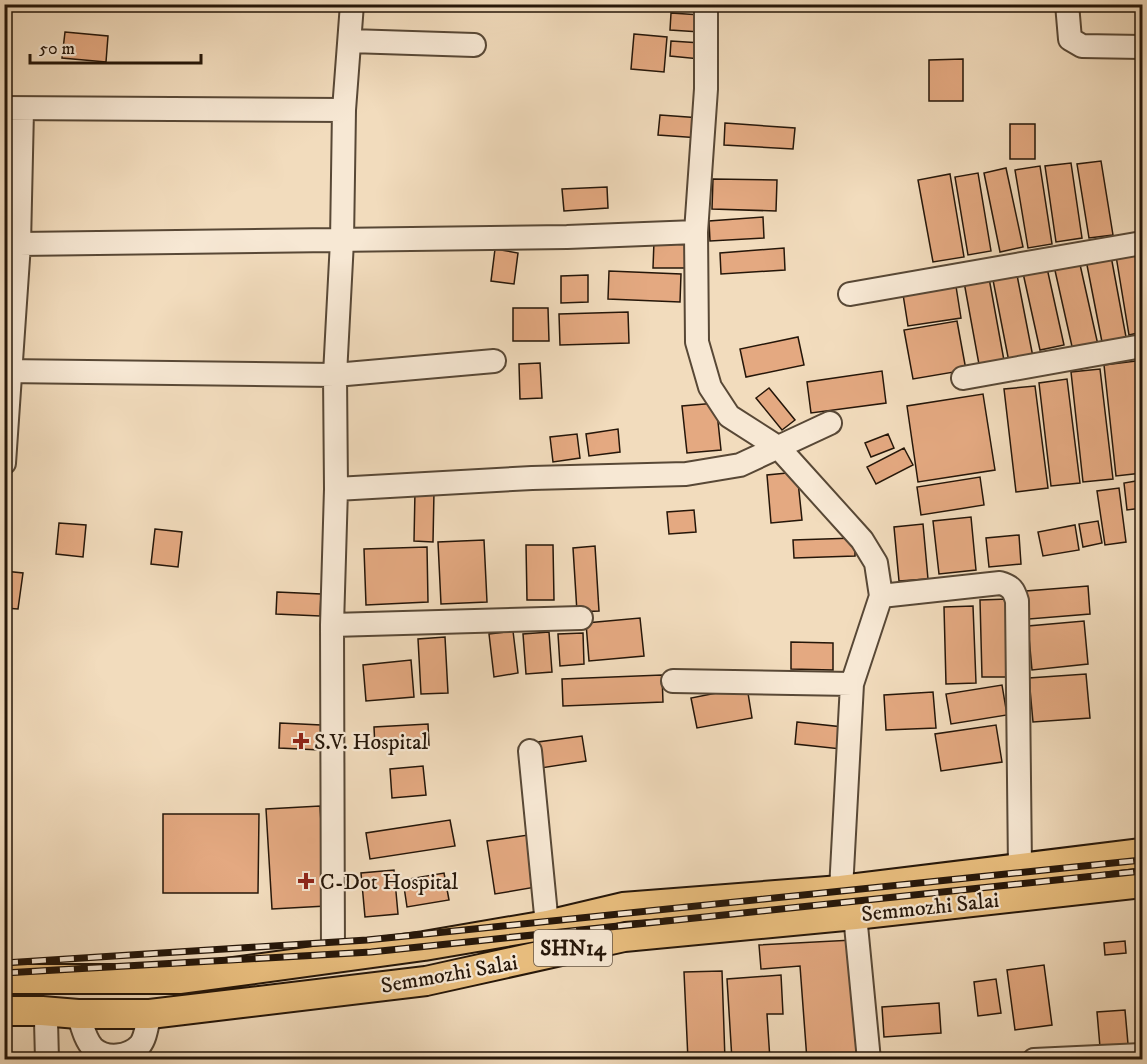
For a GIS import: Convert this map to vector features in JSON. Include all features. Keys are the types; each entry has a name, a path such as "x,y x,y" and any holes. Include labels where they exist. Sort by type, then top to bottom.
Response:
{"main road":[{"name":"Semmozhi Salai","path":"4,979 181,979 424,946 547,925 623,907 841,890 1143,853"},
{"name":"Semmozhi Salai","path":"4,1011 150,1014 426,981 624,937 855,915 1143,883"},
{"path":"623,907 624,937"},
{"path":"424,946 426,981"}],"street":[{"path":"333,957 332,625 336,489 335,375 342,241 344,110 352,4"},
{"path":"706,4 706,89 696,232 698,342 710,387 729,416 779,448 862,540 876,562 881,596 852,684 841,890"},
{"path":"1067,4 1070,39 1075,44 1143,47"},
{"path":"350,41 474,45"},
{"path":"4,463 8,371 20,244 13,109 344,110"},
{"path":"20,244 342,241 696,232"},
{"path":"850,294 1143,243"},
{"path":"963,378 1143,346"},
{"path":"8,371 335,375 494,362"},
{"path":"336,489 532,478 686,474 741,465 830,423"},
{"path":"881,596 1000,584 1009,586 1014,591 1017,601 1020,868"},
{"path":"332,625 580,618"},
{"path":"673,681 852,684"},
{"path":"530,751 547,925"},
{"path":"855,915 869,1059"},
{"path":"42,1011 46,1021 47,1059"},
{"path":"78,1014 87,1039 94,1049 106,1055 117,1056 130,1053 141,1044 150,1014"},
{"path":"1034,1059 1143,1055"}],"building":[{"path":"671,13 701,15 700,32 670,30"},
{"path":"65,32 108,36 106,62 62,58"},
{"path":"634,34 667,37 664,72 631,69"},
{"path":"671,41 701,43 700,59 670,56"},
{"path":"963,59 963,101 929,101 929,60"},
{"path":"660,115 701,118 700,138 658,135"},
{"path":"725,123 795,128 793,149 724,145"},
{"path":"1010,124 1035,124 1035,159 1010,159"},
{"path":"1101,161 1113,235 1089,238 1077,164"},
{"path":"1071,163 1082,238 1056,242 1045,166"},
{"path":"1040,166 1052,244 1028,248 1015,170"},
{"path":"1006,168 1023,247 1000,252 984,173"},
{"path":"978,173 991,251 968,255 955,177"},
{"path":"950,174 964,257 933,262 918,180"},
{"path":"713,179 777,180 776,211 712,209"},
{"path":"607,187 608,208 564,211 562,189"},
{"path":"763,217 764,238 710,241 709,221"},
{"path":"654,241 687,241 686,268 653,268"},
{"path":"784,248 785,270 721,274 720,253"},
{"path":"495,249 518,253 514,284 491,281"},
{"path":"1142,252 1142,332 1129,335 1116,256"},
{"path":"1111,256 1126,337 1102,342 1086,260"},
{"path":"1079,260 1098,345 1073,351 1054,266"},
{"path":"1047,268 1064,345 1040,350 1023,273"},
{"path":"609,271 681,274 680,302 608,299"},
{"path":"588,275 588,302 561,303 561,276"},
{"path":"1017,275 1033,357 1009,362 993,280"},
{"path":"989,278 1005,366 980,370 964,282"},
{"path":"955,280 961,318 908,326 902,288"},
{"path":"513,308 548,308 549,341 513,341"},
{"path":"628,312 629,343 560,345 559,314"},
{"path":"957,321 966,370 913,379 904,330"},
{"path":"798,337 804,365 746,377 740,349"},
{"path":"1136,361 1142,420 1142,473 1116,476 1104,365"},
{"path":"540,363 542,398 520,399 519,364"},
{"path":"1100,369 1113,479 1083,482 1071,372"},
{"path":"882,371 886,403 811,413 807,382"},
{"path":"1067,379 1080,483 1051,486 1039,383"},
{"path":"1035,386 1048,488 1016,492 1004,389"},
{"path":"769,388 795,420 782,430 756,398"},
{"path":"983,394 995,470 918,482 907,406"},
{"path":"716,403 721,450 687,453 682,406"},
{"path":"618,429 620,452 589,456 586,434"},
{"path":"577,434 580,458 553,462 550,437"},
{"path":"888,434 894,448 871,457 865,443"},
{"path":"904,448 913,465 876,484 867,467"},
{"path":"797,472 802,520 771,523 767,475"},
{"path":"980,477 984,505 921,515 917,487"},
{"path":"1142,480 1142,508 1127,510 1124,483"},
{"path":"1119,488 1126,542 1105,545 1097,491"},
{"path":"415,491 434,491 433,542 414,541"},
{"path":"694,510 696,532 669,534 667,512"},
{"path":"971,517 976,570 939,574 933,521"},
{"path":"1098,521 1102,543 1083,547 1079,524"},
{"path":"59,523 86,525 83,557 56,554"},
{"path":"923,524 928,579 899,581 894,527"},
{"path":"1075,525 1079,550 1043,556 1038,532"},
{"path":"155,529 182,532 178,567 151,564"},
{"path":"1019,535 1021,564 989,567 986,538"},
{"path":"855,538 855,556 794,558 793,540"},
{"path":"484,540 487,602 441,604 438,542"},
{"path":"526,545 553,545 554,600 527,600"},
{"path":"595,546 599,611 577,612 573,548"},
{"path":"427,547 428,602 366,605 364,549"},
{"path":"4,571 23,573 18,609 4,608"},
{"path":"1088,586 1090,614 1029,619 1026,591"},
{"path":"277,592 321,594 320,616 276,614"},
{"path":"1008,599 1010,677 982,677 980,600"},
{"path":"973,606 976,683 946,684 944,607"},
{"path":"640,618 644,656 589,661 586,623"},
{"path":"1084,621 1088,664 1032,670 1028,626"},
{"path":"513,631 518,673 494,677 489,634"},
{"path":"549,632 552,672 526,674 523,634"},
{"path":"583,633 584,664 560,666 558,634"},
{"path":"445,637 448,693 421,694 418,639"},
{"path":"791,642 833,643 833,670 791,669"},
{"path":"411,660 414,697 366,701 363,665"},
{"path":"1086,674 1090,718 1033,722 1029,678"},
{"path":"662,675 663,702 563,706 562,679"},
{"path":"1002,685 1007,715 951,724 946,694"},
{"path":"747,687 752,718 697,728 691,698"},
{"path":"933,692 936,728 886,730 884,695"},
{"path":"797,722 843,727 841,749 795,744"},
{"path":"280,723 321,725 320,750 279,748"},
{"path":"428,724 429,746 375,748 374,727"},
{"path":"996,725 1002,762 941,771 935,734"},
{"path":"582,736 586,761 541,768 538,742"},
{"path":"423,766 426,795 392,798 390,769"},
{"path":"320,806 326,906 272,909 266,809"},
{"path":"163,814 259,814 258,893 163,893"},
{"path":"450,820 455,846 370,859 366,833"},
{"path":"528,835 536,887 495,894 487,841"},
{"path":"394,870 398,914 365,917 361,873"},
{"path":"444,873 449,900 407,907 403,880"},
{"path":"853,940 852,989 857,1060 807,1060 800,966 761,969 759,945"},
{"path":"1125,941 1126,953 1105,955 1104,943"},
{"path":"1044,965 1052,1025 1015,1030 1007,970"},
{"path":"722,971 725,1060 688,1060 684,972"},
{"path":"781,975 783,1014 767,1014 770,1060 732,1060 727,979"},
{"path":"996,979 1001,1013 978,1016 974,982"},
{"path":"939,1003 941,1033 884,1037 882,1007"},
{"path":"1125,1010 1128,1044 1100,1047 1097,1012"}],"railway":[{"path":"4,963 367,940 1142,860"},
{"path":"4,973 371,952 1142,871"}],"place":[{"name":"S.V. Hospital","path":"301,741"},
{"name":"C-Dot Hospital","path":"306,881"}]}
